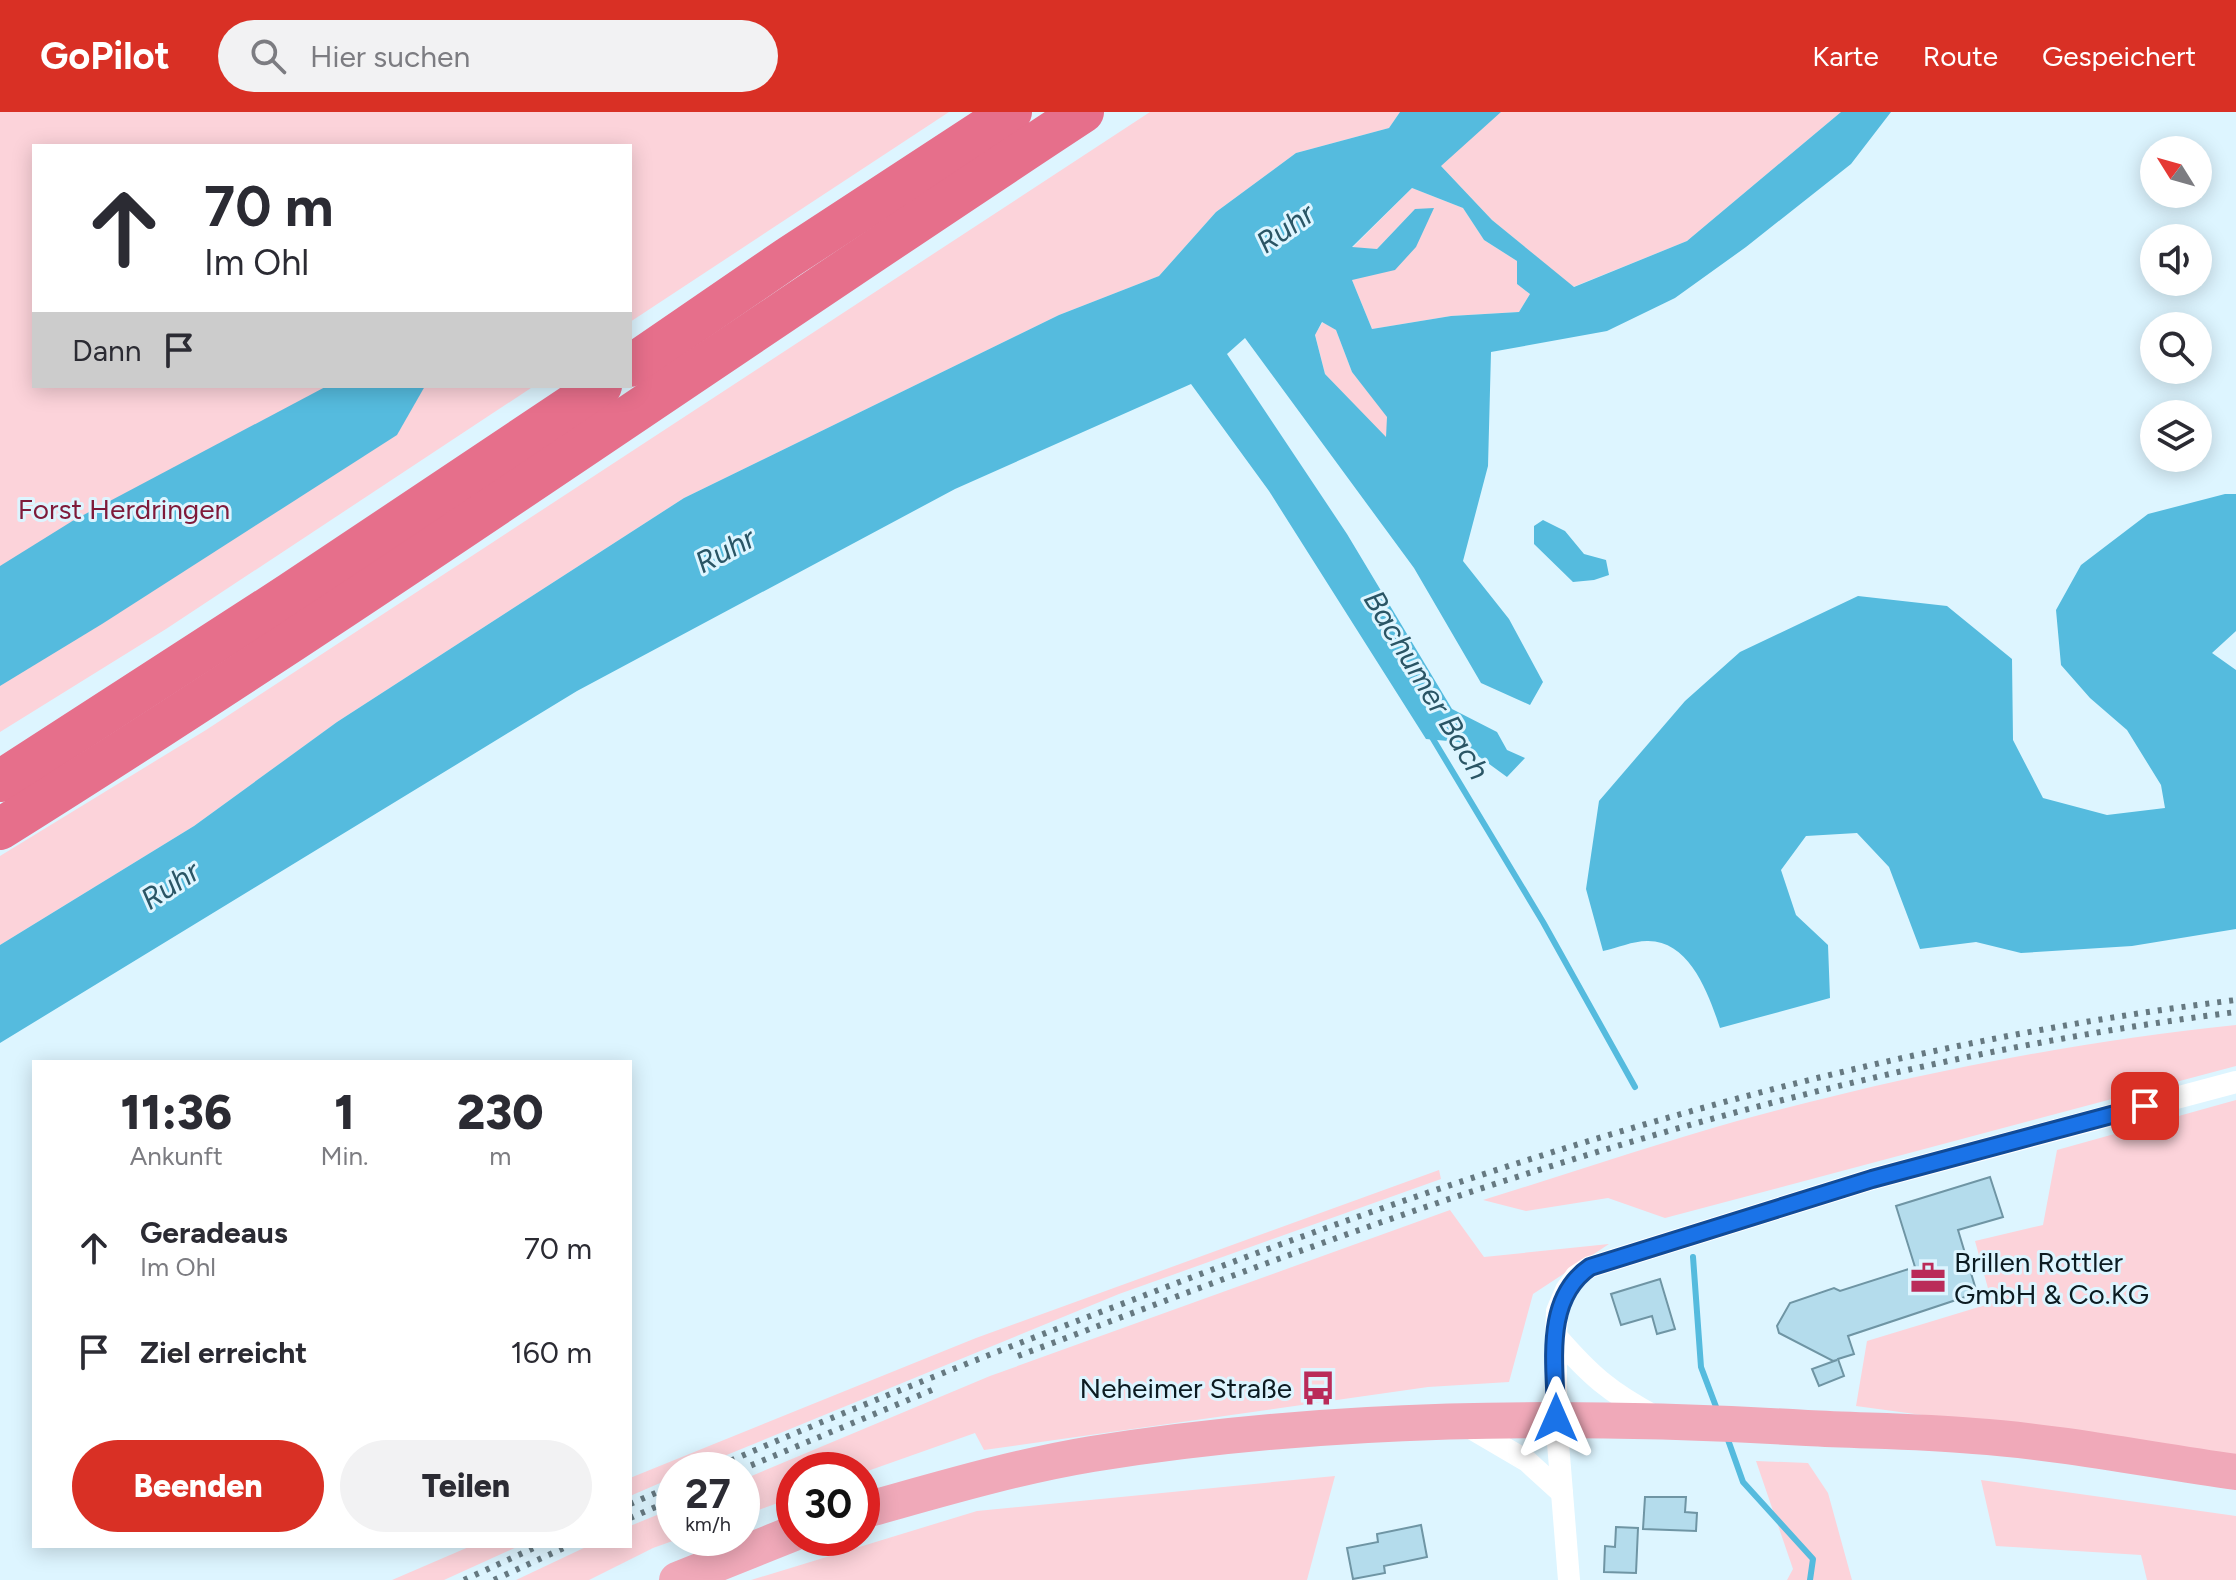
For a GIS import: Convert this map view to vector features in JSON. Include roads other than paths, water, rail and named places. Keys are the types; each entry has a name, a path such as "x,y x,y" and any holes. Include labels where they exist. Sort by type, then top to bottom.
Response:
{"highway":[{"path":"632,365 1011,112"},
{"path":"0,829 299,636 798,299 1083,112"},
{"path":"0,781 291,593 598,388"}],"main road":[{"path":"880,1506 983,1477 1090,1455 1318,1426 1556,1418 1976,1436 2236,1472"},
{"path":"677,1580 776,1540"}],"street":[{"path":"1569,1580 1556,1418 1556,1336 1557,1311 1576,1276 1590,1267 1650,1247 1872,1179 2236,1082"},
{"path":"1556,1336 1589,1374 1615,1395 1664,1421"},
{"path":"1458,1421 1527,1461 1562,1493"}],"water":[{"name":"Ruhr","path":"1400,112 1501,112 1441,166 1492,220 1574,287 1687,241 1841,112 1891,112 1851,164 1746,247 1675,298 1607,331 1491,352 1488,466 1463,561 1509,619 1543,682 1530,705 1481,683 1414,568 1245,338 1227,354 1347,534 1452,709 1497,732 1507,750 1525,758 1507,777 1459,742 1426,739 1269,491 1191,384 955,489 577,691 0,1043 0,945 194,826 337,722 684,498 1059,315 1159,276 1216,212 1296,153 1389,128","holes":["1412,188 1463,208 1484,240 1517,261 1517,284 1530,294 1519,312 1451,316 1372,329 1352,280 1395,270 1416,247 1434,208 1415,209 1377,249 1352,247","1322,322 1336,330 1352,372 1387,417 1386,437 1325,374 1315,335"]},
{"path":"323,388 424,388 397,435 0,686 0,566 74,520"},
{"path":"2225,494 2236,494 2236,631 2212,653 2236,670 2236,929 2132,946 2021,953 1976,942 1920,949 1889,867 1857,833 1806,836 1781,870 1796,915 1828,945 1830,998 1720,1028 1696,972 1675,950 1662,943 1647,941 1603,951 1586,889 1599,801 1685,701 1740,652 1858,596 1947,606 2012,659 2013,740 2043,798 2107,815 2165,808 2161,785 2127,730 2090,698 2061,665 2056,610 2081,565 2148,514"},
{"path":"1543,520 1565,531 1584,554 1606,560 1609,575 1573,582 1534,544 1534,526"}],"waterway":[{"name":"Bachumer Bach","path":"1430,734 1543,922 1635,1087"},
{"name":"Bachumer Bach","path":"1693,1257 1701,1367 1718,1412"},
{"name":"Bachumer Bach","path":"1727,1437 1743,1482 1813,1559 1810,1580"}],"railway":[{"path":"751,1452 921,1382 1269,1248 1540,1156 1676,1115 1953,1047 2093,1021 2236,1000"},
{"path":"1018,1356 1354,1232 1490,1186 1725,1115 1979,1055 2064,1038 2236,1012"},
{"path":"760,1462 932,1390"},
{"path":"632,1503 656,1493"},
{"path":"632,1517 656,1507"},
{"path":"464,1580 534,1548"},
{"path":"494,1580 564,1548"}],"place":[{"name":"Brillen Rottler GmbH & Co.KG","path":"1928,1278"},
{"name":"Neheimer Straße","path":"1318,1388"}],"park label":[{"name":"Forst Herdringen","path":"124,509"}]}
